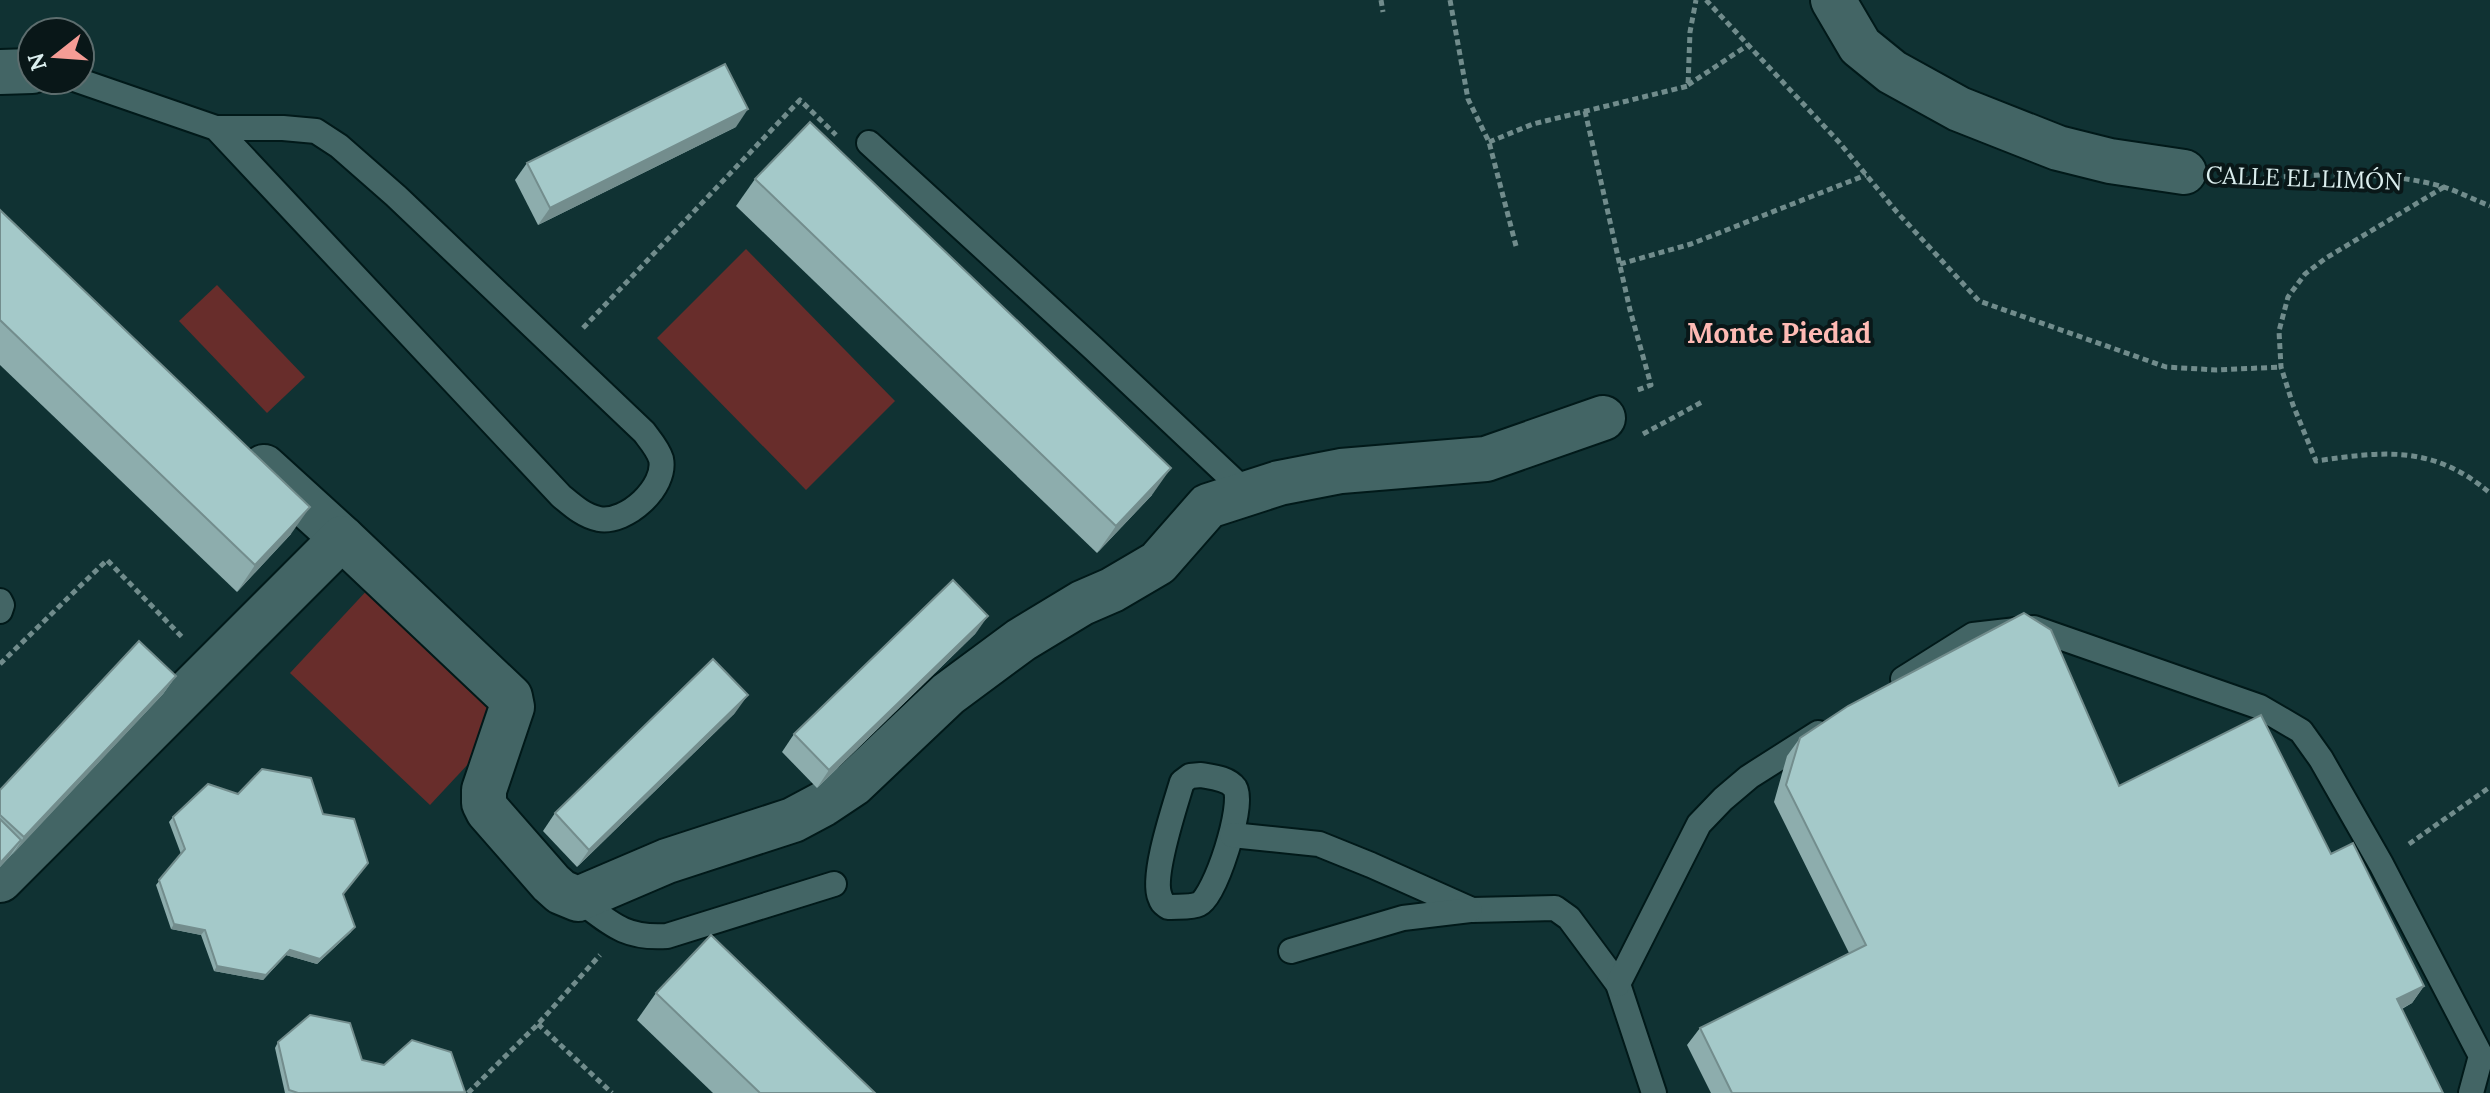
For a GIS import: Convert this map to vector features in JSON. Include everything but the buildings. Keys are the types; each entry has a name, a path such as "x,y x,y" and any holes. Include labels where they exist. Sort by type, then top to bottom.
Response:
{"street":[{"name":"CALLE EL LIMÓN","path":"1833,0 1860,46 1892,72 1959,109 2058,148 2110,161 2184,172"},
{"path":"236,441 510,697 512,707 484,790 484,803 551,883 561,892 578,899 667,861 793,820 823,804 853,784 948,694 1021,640 1158,563 1208,506 1279,483 1341,471 1486,459 1603,418"},
{"path":"0,880 342,538"}],"lane":[{"path":"96,87 216,128 283,128 316,131 328,138 396,196 644,432 662,461 659,479 645,500 629,512 612,519 600,519 583,514 561,496 216,128"},
{"path":"857,144 1093,348 1247,493"},
{"path":"0,601 0,611"},
{"path":"1881,694 1973,635 2034,628 2260,707 2301,731 2321,759 2381,864 2486,1056 2471,1093"},
{"path":"1618,984 1699,824 1749,777 1841,718"},
{"path":"1201,775 1224,780 1235,787 1237,796 1232,835 1212,887 1201,903 1168,907 1161,901 1158,893 1162,851 1182,782 1190,776 1201,775"},
{"path":"1232,835 1319,844 1472,910"},
{"path":"578,899 622,931 645,938 667,936 834,884"},
{"path":"1291,951 1403,918 1472,910 1555,908 1569,918 1618,984 1654,1093"}],"path":[{"path":"1381,0 1383,12"},
{"path":"1450,0 1468,99 1489,142 1516,246"},
{"path":"1688,86 1690,32 1696,0"},
{"path":"1706,0 1838,141 1896,211 1979,301 2166,367 2217,370 2281,367"},
{"path":"1489,142 1533,124 1688,86 1748,45"},
{"path":"560,352 800,100 857,144"},
{"path":"1585,111 1651,385 1607,401 1603,418 1629,442 1702,402"},
{"name":"CALLE EL LIMÓN","path":"2184,172 2239,179 2331,174 2385,176 2444,187 2490,206"},
{"path":"1620,264 1691,244 1866,175"},
{"path":"2444,187 2326,258 2305,274 2288,297 2279,331 2281,367 2316,461 2377,452 2409,454 2467,474 2490,493"},
{"path":"0,664 107,560 212,668"},
{"path":"2381,864 2490,787"},
{"path":"468,1093 538,1024 622,931"},
{"path":"538,1024 608,1092"}],"shaded area":[{"path":"746,249 895,401 806,490 657,338"},
{"path":"217,285 305,377 267,413 179,321"},
{"path":"371,586 511,718 430,805 290,673"}],"district":[{"name":"Monte Piedad","path":"1779,333"}]}
